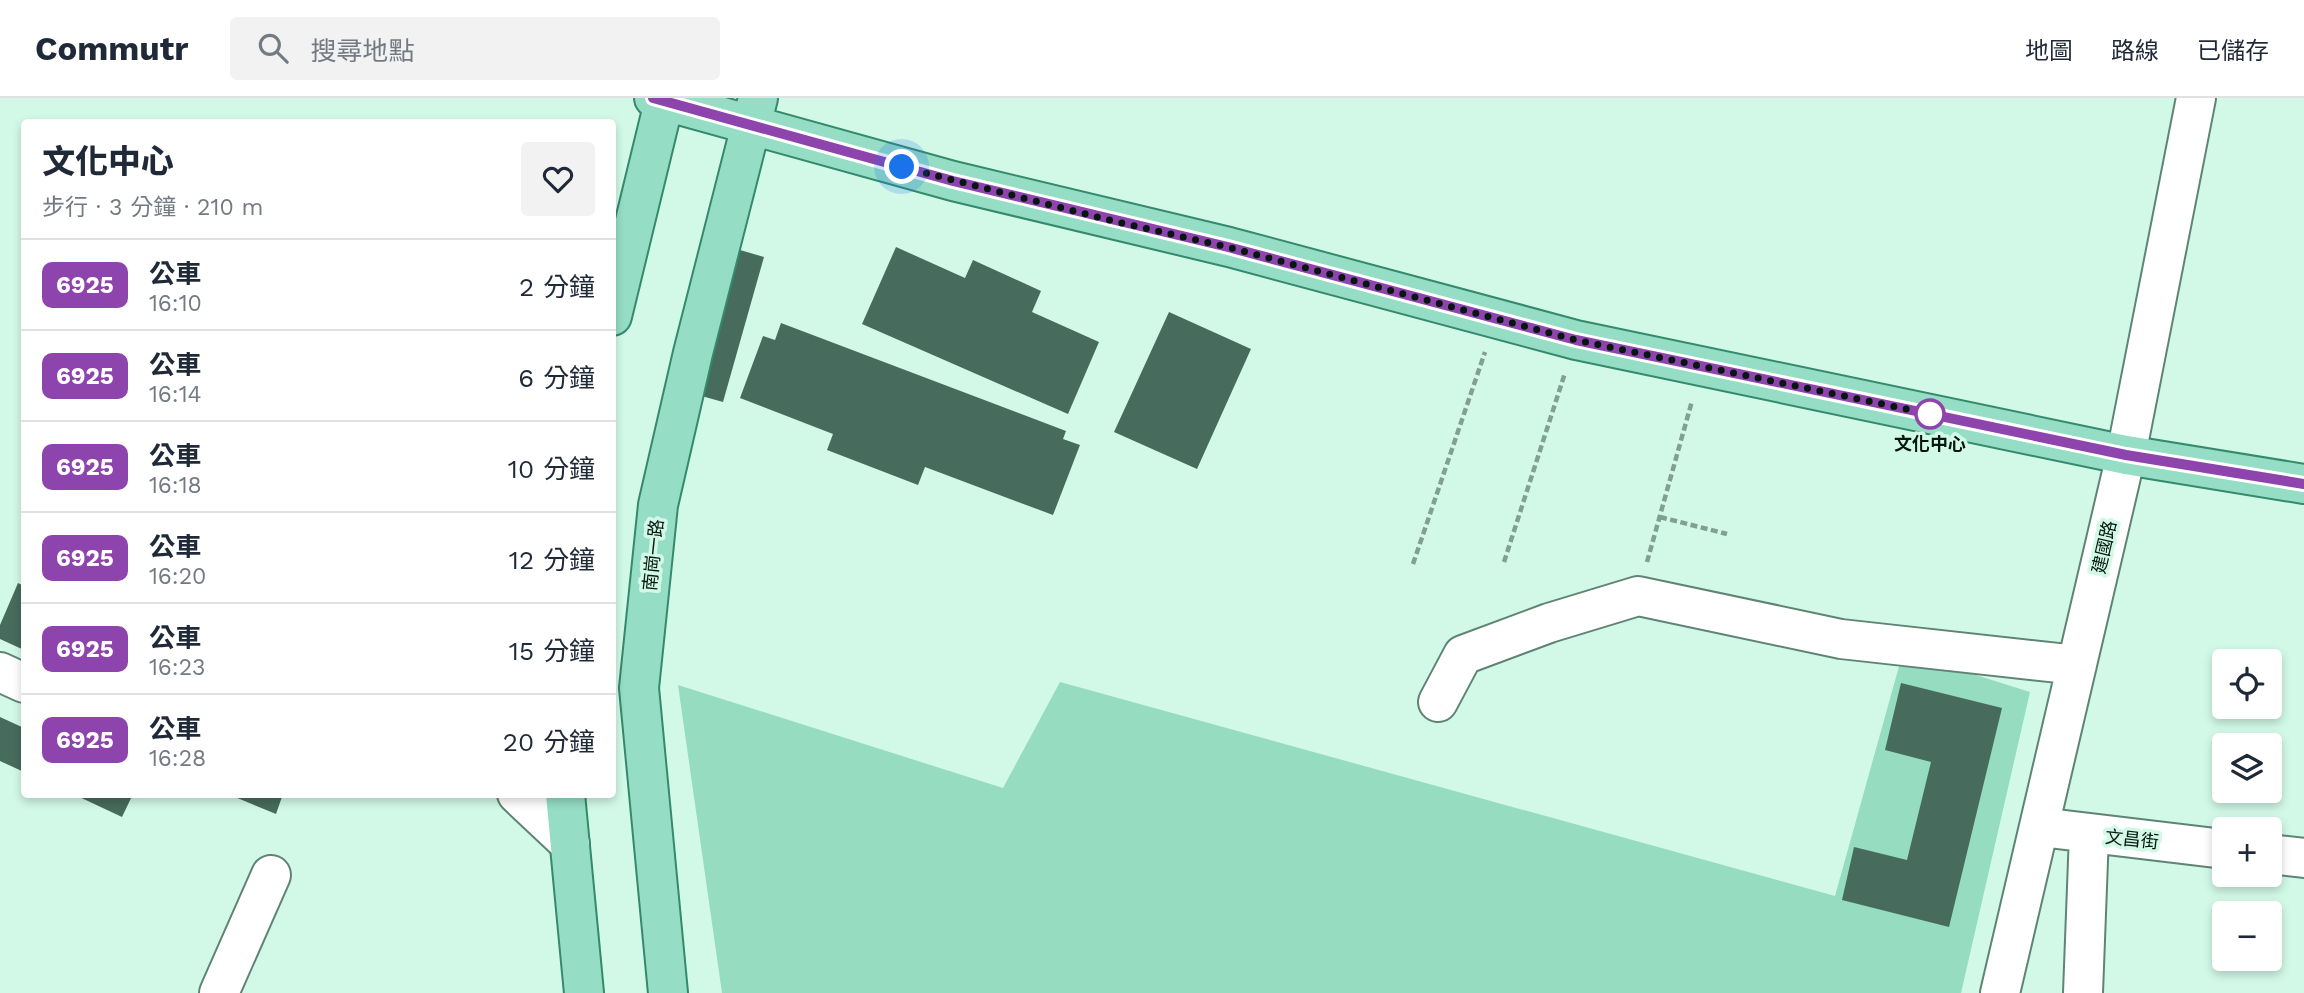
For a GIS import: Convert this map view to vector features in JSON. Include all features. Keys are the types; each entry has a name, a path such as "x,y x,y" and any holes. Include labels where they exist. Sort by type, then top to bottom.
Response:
{"main road":[{"path":"616,298 661,99 754,112 993,191 1241,250 1576,340 2126,455 2304,484"},
{"name":"南崗一路","path":"668,993 639,688 659,505 693,353 754,112"},
{"path":"565,798 584,993"}],"street":[{"name":"建國路","path":"2000,993 2126,455 2196,98"},
{"path":"1438,702 1463,655 1549,622 1637,596 1841,639 2077,665"},
{"path":"0,672 21,682"},
{"path":"521,798 570,844"},
{"name":"文昌街","path":"2040,827 2212,848"},
{"path":"2083,993 2089,834"},
{"path":"2282,855 2304,858"},
{"path":"219,993 271,875"}],"path":[{"path":"1413,564 1496,320"},
{"path":"1504,562 1576,340"},
{"path":"1637,596 1702,366"},
{"path":"1660,517 1727,534"}],"green space":[{"path":"1903,652 2030,692 1961,993 722,993 678,685 1003,788 1060,682 1835,896"}],"building":[{"path":"896,247 965,278 973,260 1041,291 1032,312 1099,342 1068,414 862,324"},
{"path":"740,250 764,257 723,402 698,395"},
{"path":"1169,312 1251,349 1197,469 1114,432"},
{"path":"781,323 1066,431 1063,439 1080,445 1053,515 925,467 918,485 827,450 833,434 740,398 763,336 775,340"},
{"path":"18,583 21,584 21,649 0,639 0,625"},
{"path":"1901,683 2002,708 1949,927 1842,900 1854,847 1907,860 1931,762 1885,750"},
{"path":"0,717 21,727 21,771 0,761"},
{"path":"82,798 131,798 122,817"},
{"path":"237,798 282,798 276,814"}],"bus line":[{"name":"6925","path":"653,98 953,181 1228,247 1576,340 2126,455 2304,484"}],"place":[{"name":"文化中心","path":"1930,414"}],"route":[{"path":"902,167 1113,221 1228,247 1576,340 1935,415 1930,414"}]}
